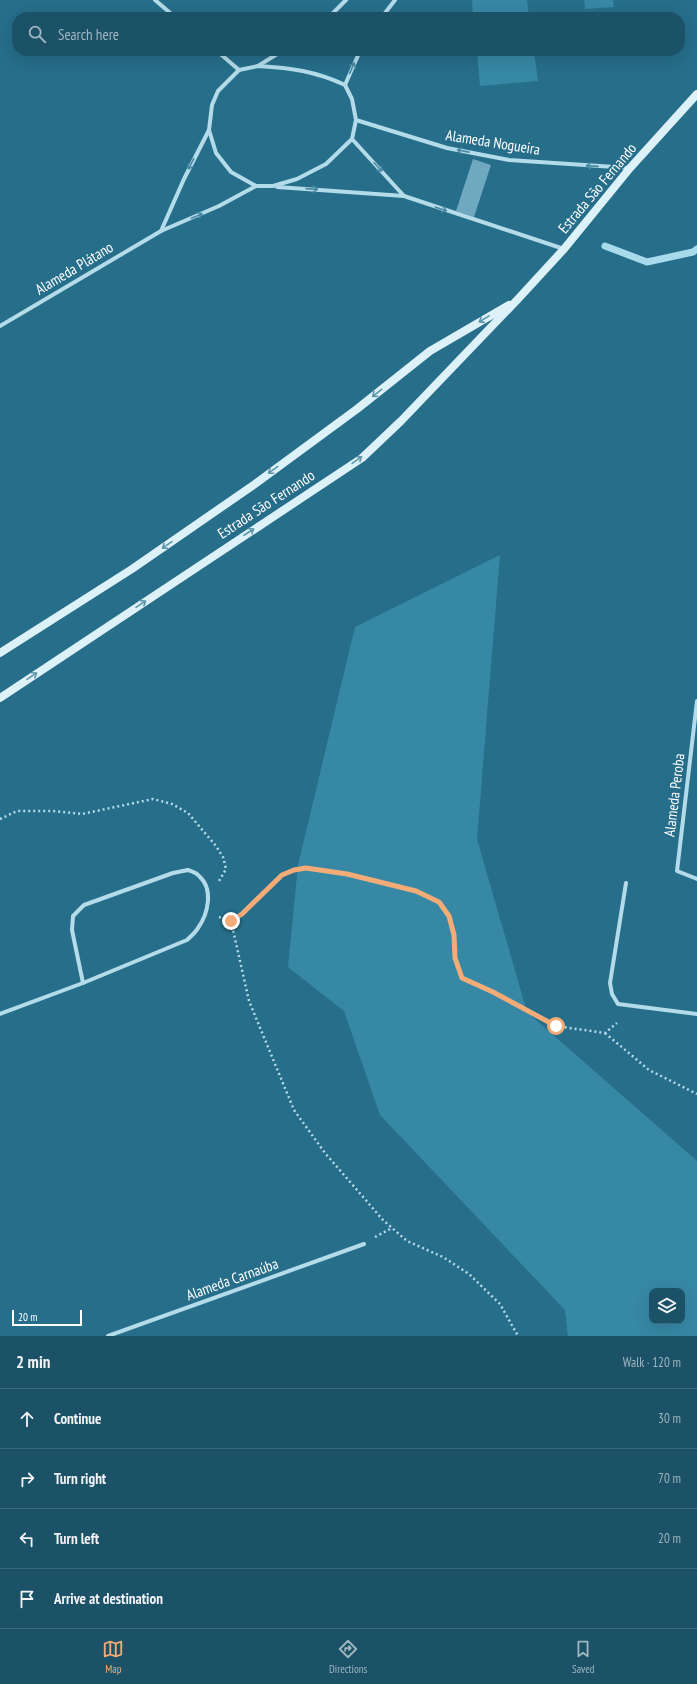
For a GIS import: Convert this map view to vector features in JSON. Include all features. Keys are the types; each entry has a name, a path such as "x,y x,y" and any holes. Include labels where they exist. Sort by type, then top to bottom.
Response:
{"main road":[{"name":"Estrada São Fernando","path":"0,698 362,458 401,421 518,299 564,249 630,168 697,94"},
{"name":"Estrada São Fernando","path":"0,653 132,569 255,484 357,409 430,352 518,299"}],"street":[{"path":"155,0 169,12"},
{"path":"334,12 346,0"},
{"path":"386,12 395,0"},
{"path":"222,56 240,70"},
{"path":"258,66 274,56"},
{"path":"345,85 358,56"},
{"path":"161,231 184,178 209,130 212,105 218,91 240,70 258,66 303,70 323,75 345,85 352,99 356,120 352,139 326,164 297,179 273,186"},
{"name":"Alameda Nogueira","path":"356,120 447,148 509,160 630,168"},
{"path":"209,130 216,153 231,172 256,186 404,196 564,249"},
{"path":"352,139 404,196"},
{"name":"Alameda Plátano","path":"0,326 161,231 219,206 256,186"},
{"name":"Alameda Peroba","path":"697,701 677,871 697,879"},
{"path":"0,1014 82,983 187,940 198,929 205,914 209,898 206,886 199,875 188,870 173,873 84,905 73,916 72,930 82,983"},
{"path":"626,883 610,983 612,994 618,1004 697,1014"},
{"name":"Alameda Carnaúba","path":"108,1336 364,1244"}],"path":[{"path":"0,819 18,811 52,811 82,814 153,799 172,804 188,813 216,846 223,857 226,870 209,898"},
{"path":"231,921 242,914 282,875 294,870 306,868 347,874 416,891 439,902 449,916 454,935 455,958 462,978 493,992 556,1026 605,1033 649,1070 697,1094"},
{"path":"205,914 231,921"},
{"path":"231,921 250,1001 294,1110 324,1152 383,1220 407,1241 443,1257 469,1274 500,1304 518,1336"},
{"path":"605,1033 616,1023"},
{"path":"364,1244 392,1228"}],"shaded area":[{"path":"472,0 527,0 528,12 473,12"},
{"path":"584,0 613,0 614,7 585,9"},
{"path":"477,56 535,56 538,81 480,86"},
{"path":"500,555 477,839 527,1012 697,1161 697,1336 568,1336 565,1310 380,1115 344,1011 288,967 298,865 355,627"}],"building":[{"path":"473,159 491,165 474,217 456,211"}],"waterway":[{"path":"605,246 647,262 693,252 697,249"}],"route":[{"path":"231,921 242,914 282,875 294,870 306,868 347,874 416,891 439,902 449,916 454,935 455,958 462,978 493,992 556,1026"}]}
